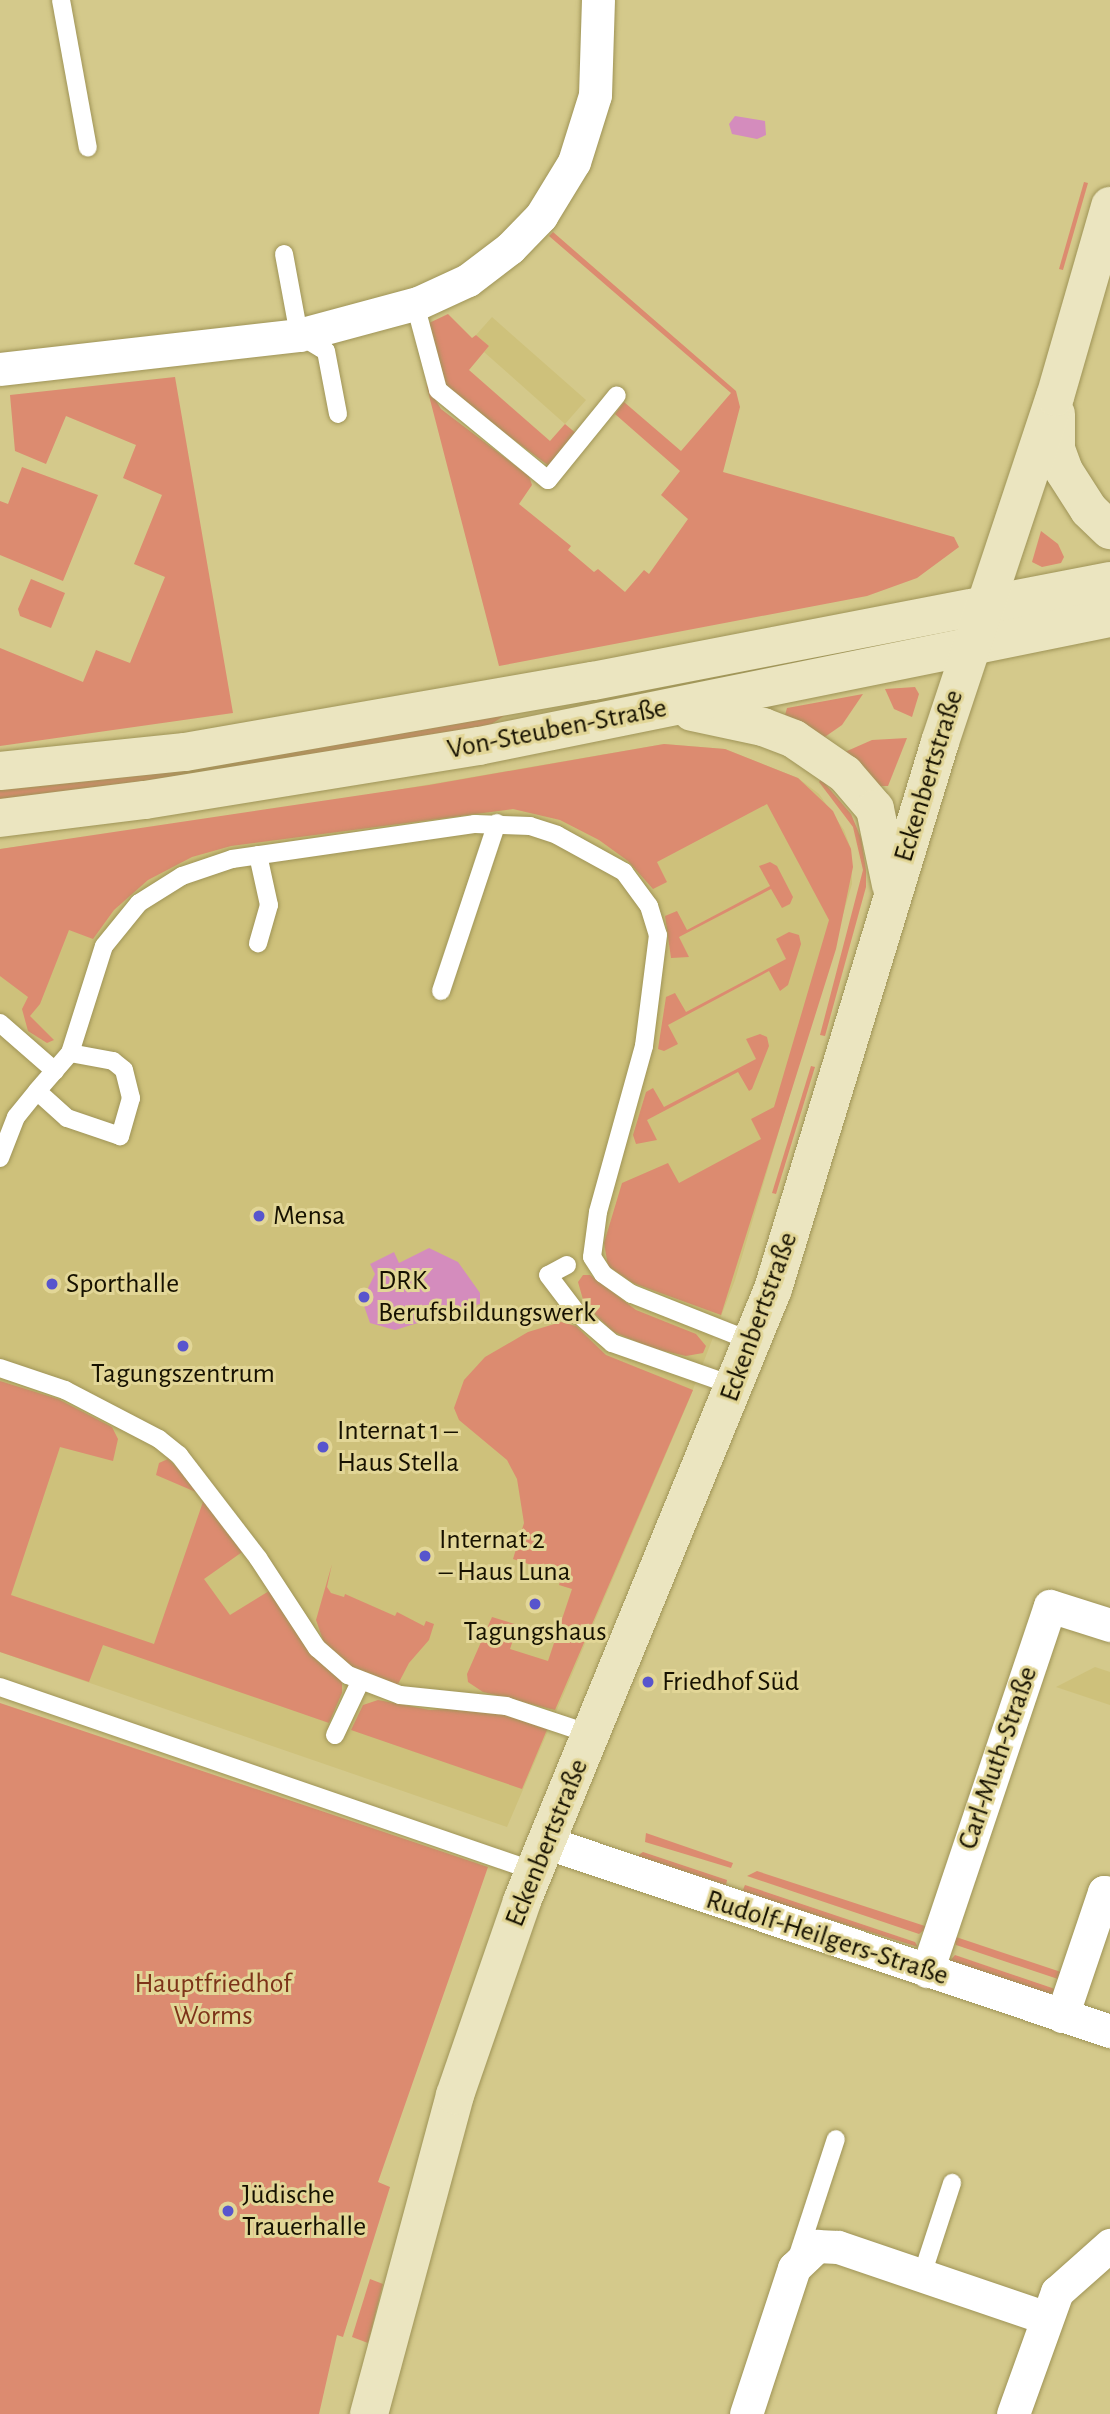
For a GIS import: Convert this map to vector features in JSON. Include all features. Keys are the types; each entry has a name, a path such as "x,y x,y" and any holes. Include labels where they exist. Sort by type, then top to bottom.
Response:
{"street":[{"path":"0,369 299,335 415,304 468,280 491,264 541,216 574,162 595,95 598,0"},
{"name":"Eckenbertstraße","path":"369,2414 455,2095 539,1857 753,1342 970,648 1055,397 1110,206"},
{"path":"1055,397 1056,449 1064,471 1088,510 1110,530"},
{"name":"Von-Steuben-Straße","path":"0,771 199,750 593,681 1110,581"},
{"name":"Von-Steuben-Straße","path":"0,818 145,800 466,748 1110,618"},
{"path":"661,709 720,714 763,727 793,739 845,774 868,797 882,825 891,897"},
{"name":"Carl-Muth-Straße","path":"927,1971 1050,1605 1110,1625"},
{"name":"Rudolf-Heilgers-Straße","path":"539,1857 927,1971 1110,2031"},
{"path":"1062,2016 1104,1892 1110,1894"},
{"path":"746,2414 794,2268 808,2250 828,2245 1046,2318"},
{"path":"1013,2414 1057,2292 1110,2245"}],"lane":[{"path":"61,0 88,148"},
{"path":"284,254 299,335 326,351 338,414"},
{"path":"415,304 438,390 548,480 617,395"},
{"path":"441,991 497,823"},
{"path":"2,1147 16,1117 70,1054 91,975 121,920 157,888 208,864 258,855 497,823 530,826 582,846 624,872 654,904 660,984 643,1076 618,1167 591,1244 592,1257 603,1274 632,1294 753,1342"},
{"path":"258,855 269,905 258,943"},
{"path":"0,1023 55,1071"},
{"path":"37,1091 67,1118 120,1136 131,1098 131,1083 124,1070 113,1061 70,1054"},
{"path":"566,1265 548,1275 577,1313 612,1343 635,1355 735,1386"},
{"path":"0,1368 65,1390 159,1439 180,1455 258,1558 317,1648 360,1682 400,1695 506,1706 590,1734"},
{"path":"335,1735 360,1682"},
{"path":"0,1687 539,1857"},
{"path":"794,2268 836,2139"},
{"path":"922,2275 952,2183"}],"shaded area":[{"path":"735,116 765,121 766,135 757,139 732,134 729,124"},
{"path":"492,317 586,400 565,424 484,352 489,346 476,335"},
{"name":"DRK Berufsbildungswerk","path":"664,744 725,749 798,778 819,794 844,830 851,849 852,884 735,1280 689,1400 507,1827 0,1652 0,849 251,815"},
{"path":"429,1248 458,1262 480,1293 480,1304 395,1330 370,1323 362,1300 375,1274 370,1264 394,1252 399,1263"},
{"path":"1095,1667 1110,1672 1110,1705 1056,1687"}],"green space":[{"path":"1084,182 1088,183 1063,270 1059,269"},
{"path":"553,232 736,391 740,407 723,472 954,537 959,547 917,578 867,596 499,666 426,384 441,409 529,476 532,485 519,504 571,546 568,550 594,572 598,569 625,592 644,570 649,574 688,519 661,495 680,471 615,414 624,402 681,451 731,393 549,236"},
{"path":"448,314 472,338 476,335 489,346 469,370 550,441 565,424 578,435 549,466 451,393 443,380 429,323"},
{"path":"175,377 233,713 0,746 0,648 83,682 96,650 130,663 165,577 134,564 162,495 123,478 136,445 66,416 46,464 15,451 10,395"},
{"path":"22,467 98,495 63,581 0,555 0,501 8,504"},
{"path":"1041,531 1058,544 1064,557 1061,563 1042,567 1032,562"},
{"path":"31,579 65,593 51,628 20,616 18,609"},
{"path":"915,687 919,694 912,717 894,709 885,689"},
{"path":"863,694 842,725 819,741 785,715 787,708"},
{"path":"511,711 484,729 0,803 0,788"},
{"path":"907,738 888,786 877,786 838,755 872,740"},
{"path":"664,744 725,749 798,778 833,811 851,849 853,867 836,949 721,1315 633,1283 608,1266 604,1243 622,1183 668,1163 679,1183 761,1139 751,1119 774,1107 829,920 767,804 657,862 667,882 653,889 628,861 599,840 560,820 513,809 231,846 192,857 148,880 114,910 93,939 69,930 40,1004 30,1016 54,1040 47,1043 28,1031 22,1009 28,997 0,976 0,849 429,785"},
{"path":"821,779 851,814 861,838 866,870 866,887 825,1036 820,1035 863,870 853,827 819,782"},
{"path":"770,862 777,866 793,897 790,904 782,908 771,889 679,937 689,957 671,958 665,916 677,911 687,930 770,886 759,866"},
{"path":"789,932 799,935 801,944 788,985 780,991 769,971 668,1025 678,1044 664,1051 658,1049 666,997 675,993 686,1012 786,959 776,939"},
{"path":"760,1034 767,1037 769,1046 752,1089 749,1091 738,1072 647,1120 657,1140 636,1144 633,1135 646,1092 653,1088 664,1107 756,1059 746,1039"},
{"path":"811,1066 815,1067 776,1194 772,1193"},
{"path":"583,1275 590,1275 636,1310 696,1334 706,1346 703,1353 686,1356 651,1348 612,1331 584,1303 578,1282"},
{"path":"561,1322 576,1326 606,1355 693,1390 555,1710 483,1692 468,1682 467,1674 492,1617 518,1625 510,1649 548,1661 572,1589 559,1585 562,1575 513,1559 524,1523 517,1479 507,1460 459,1420 454,1408 464,1380 485,1357 528,1332"},
{"path":"0,1381 58,1399 112,1427 118,1439 113,1461 60,1447 11,1595 154,1644 205,1496 156,1475 159,1463 168,1459 210,1499 245,1550 204,1579 230,1615 269,1591 306,1646 342,1679 342,1693 329,1723 103,1645 89,1682 0,1652"},
{"path":"332,1564 327,1587 331,1593 344,1597 345,1594 395,1616 397,1612 424,1626 426,1621 434,1624 429,1640 409,1663 397,1686 360,1674 324,1643 316,1620"},
{"path":"378,1700 430,1710 477,1707 549,1725 522,1789 351,1730 363,1705"},
{"name":"Hauptfriedhof Worms","path":"0,1703 488,1867 378,2182 390,2187 343,2337 337,2335 319,2414 0,2414"},
{"path":"646,1833 733,1863 731,1868 645,1842"},
{"path":"643,1852 727,1880 726,1885 637,1856"},
{"path":"757,1871 928,1927 919,1934 747,1876"},
{"path":"745,1885 915,1942 918,1947 742,1892"},
{"path":"953,1936 1067,1974 1061,1980 956,1945"},
{"path":"955,1955 1055,1989 1056,1998 949,1962"},
{"path":"370,2279 383,2284 368,2343 352,2337"}],"place":[{"name":"Mensa","path":"259,1216"},
{"name":"Sporthalle","path":"52,1284"},
{"name":"DRK Berufsbildungswerk","path":"364,1297"},
{"name":"Tagungszentrum","path":"183,1346"},
{"name":"Internat 1 – Haus Stella","path":"323,1447"},
{"name":"Internat 2 – Haus Luna","path":"425,1556"},
{"name":"Tagungshaus","path":"535,1604"},
{"name":"Friedhof Süd","path":"648,1682"},
{"name":"Jüdische Trauerhalle","path":"228,2211"}]}
